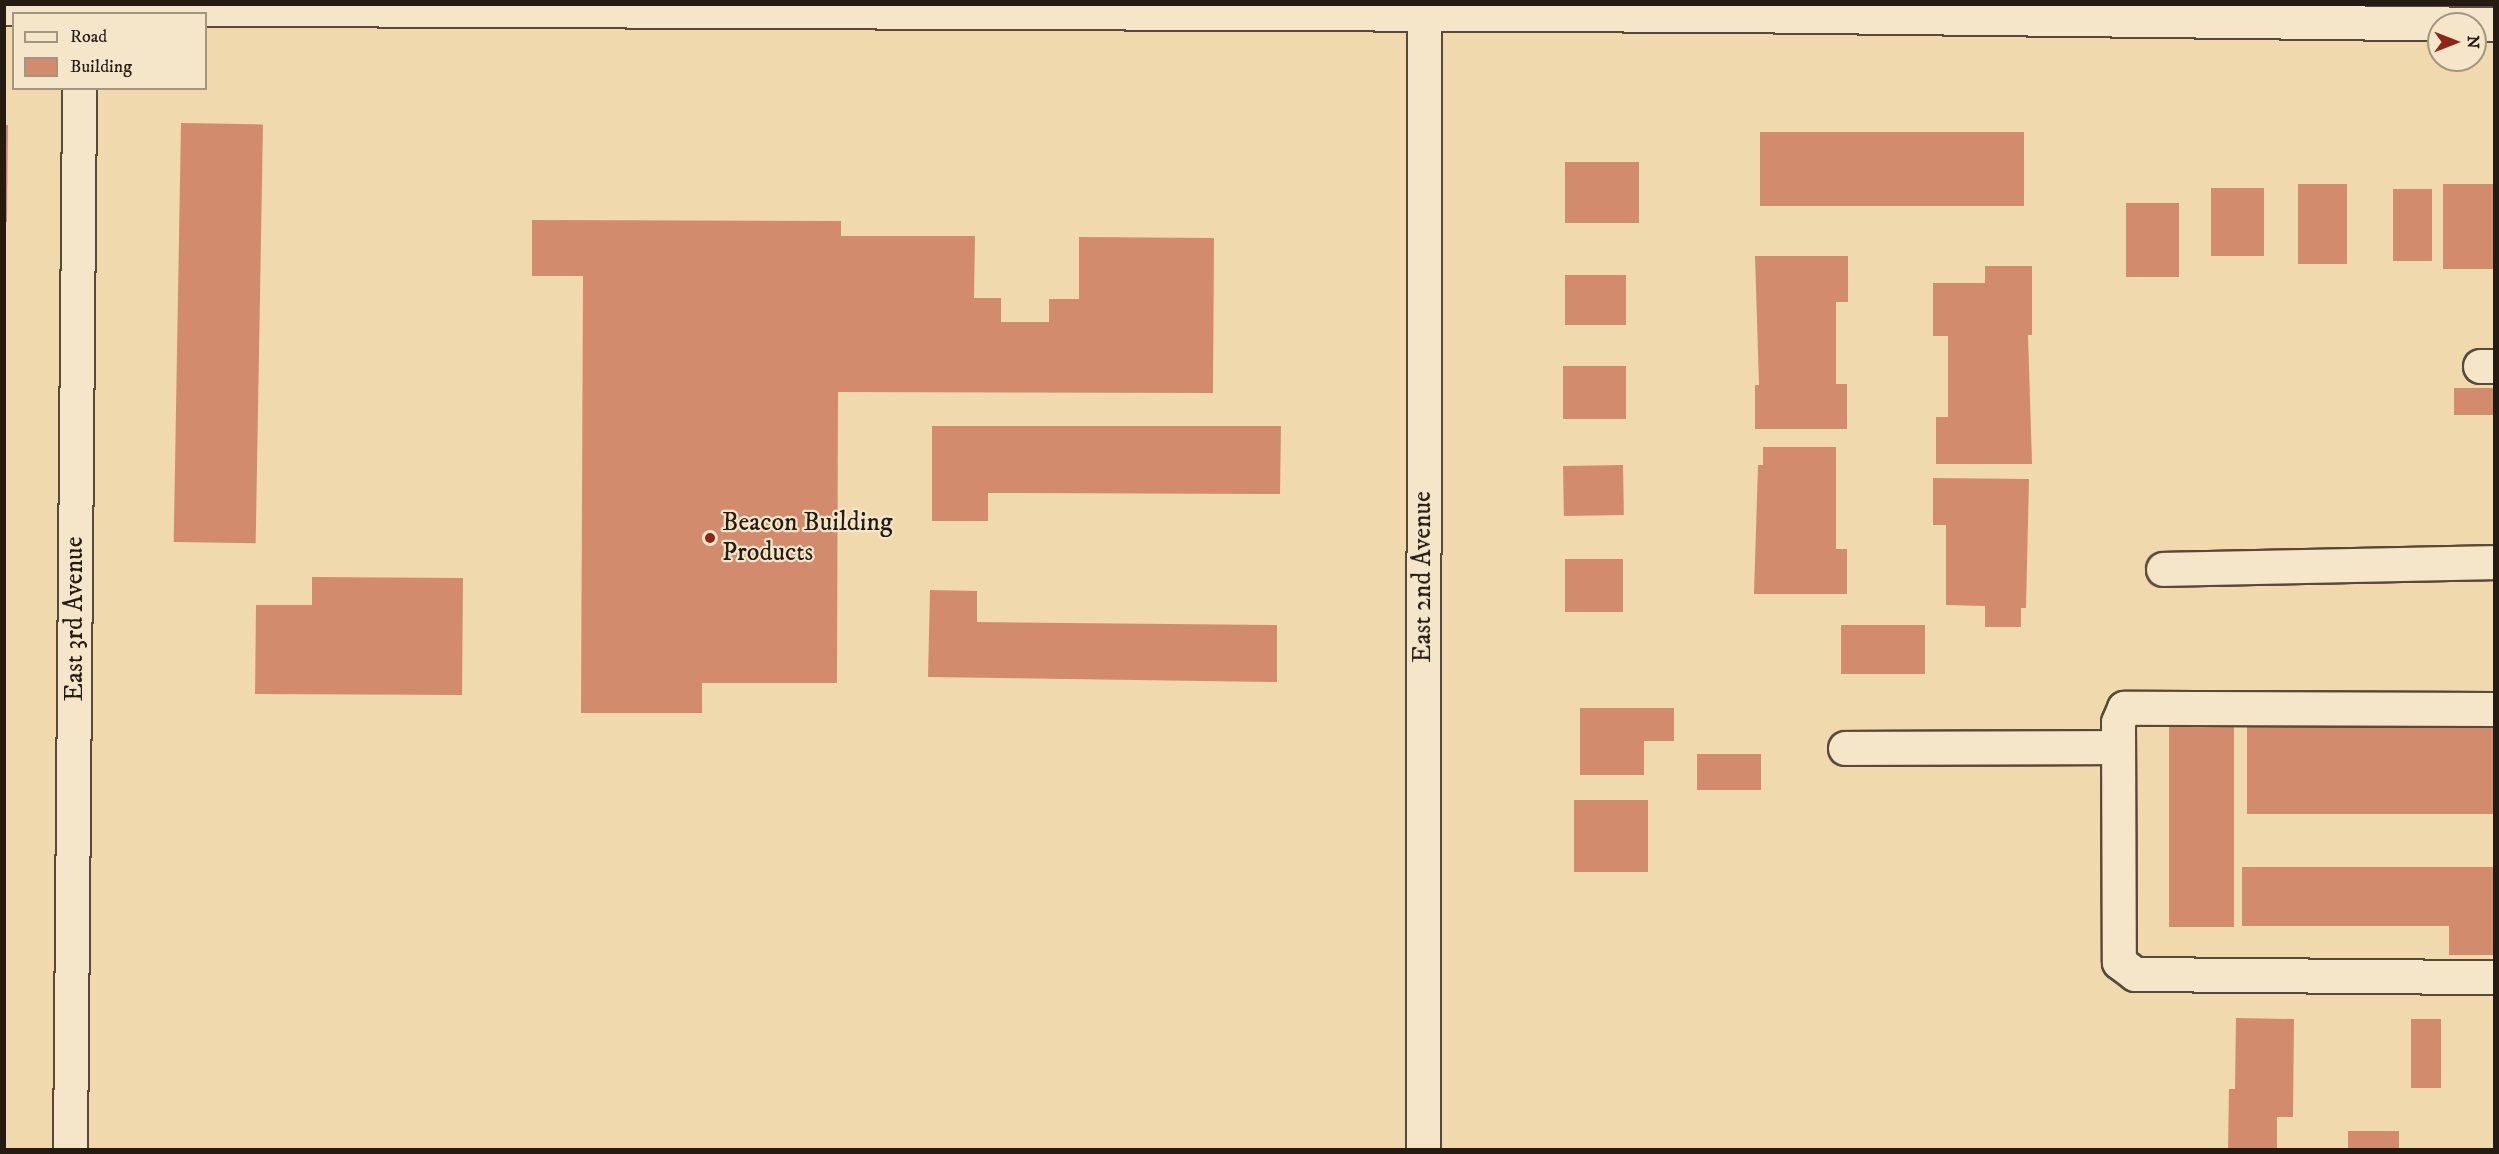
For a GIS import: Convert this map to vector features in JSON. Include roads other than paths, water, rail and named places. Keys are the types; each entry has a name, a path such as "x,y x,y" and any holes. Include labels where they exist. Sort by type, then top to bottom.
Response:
{"street":[{"path":"4,8 1424,9 2494,24"},
{"name":"East 2nd Avenue","path":"1423,1149 1424,9"},
{"name":"East 3rd Avenue","path":"70,1149 79,90"},
{"path":"2163,569 2494,562"},
{"path":"2494,709 2124,708 2118,722 2119,962 2135,974 2494,977"},
{"path":"1845,748 2118,747"}],"place":[{"name":"Beacon Building Products","path":"710,538"}]}
